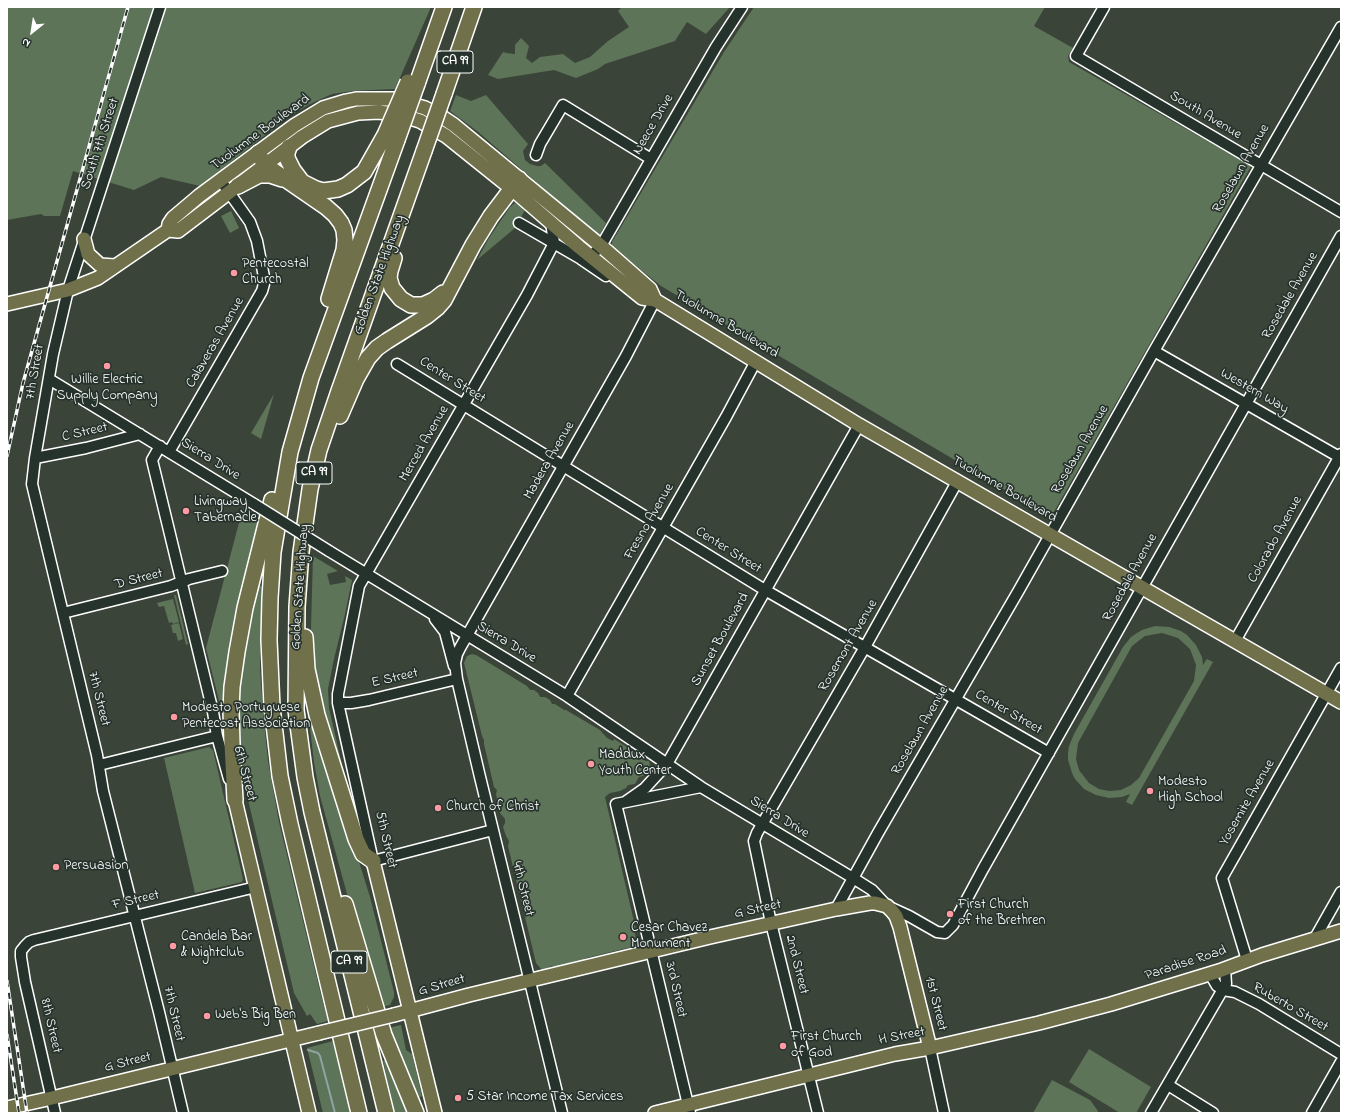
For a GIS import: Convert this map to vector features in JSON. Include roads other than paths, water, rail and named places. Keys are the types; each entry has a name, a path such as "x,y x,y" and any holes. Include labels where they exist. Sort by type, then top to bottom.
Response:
{"highway":[{"path":"233,189 259,175 270,175 323,192 338,189 347,185 364,172 391,138 444,7"},
{"name":"Golden State Highway","path":"386,1113 312,812 303,764 296,710 296,614 304,526 310,489 324,435 338,390 474,7"},
{"name":"Golden State Highway","path":"359,1113 290,824 280,776 275,740 269,640 270,598 274,552 290,452 310,378 391,138"},
{"path":"289,147 287,158 298,184"},
{"path":"424,151 389,278 396,295 406,303 417,305 434,300 440,296 453,282"},
{"path":"264,159 326,207 335,215 344,230 346,240 344,250 326,308 310,378"},
{"path":"304,526 344,404 361,369 377,348 437,308 444,300 473,245 491,216 516,184"},
{"path":"235,800 231,710 232,687 237,652 246,603 273,496 290,452"},
{"path":"301,552 307,669 313,701 356,839 363,854 373,860"},
{"path":"312,812 326,841 384,1035 416,1113"}],"main road":[{"name":"Tuolumne Boulevard","path":"7,304 68,290 98,278 168,230 178,231 233,189 264,159 295,125 323,108 356,99 393,99 425,108 442,117 484,149 551,222 579,247 586,258 642,298 655,300 859,425 1341,702"},
{"name":"Tuolumne Boulevard","path":"168,230 169,224 173,218 199,196 221,181 289,147 328,121 349,114 374,112 395,114 420,121 435,129 516,184 601,246 650,289 655,300"},
{"path":"84,240 88,254 100,265 115,266"},
{"name":"6th Street","path":"235,800 309,1113"},
{"name":"5th Street","path":"373,860 435,1113"},
{"name":"G Street","path":"7,1108 410,1012 529,980 771,923 870,902 887,906"},
{"name":"1st Street","path":"887,906 896,916 900,927 930,1048"},
{"name":"Paradise Road","path":"1039,1023 1111,1004 1210,974 1247,960 1341,931"},
{"name":"H Street","path":"655,1113 689,1109 895,1054 930,1048 1039,1023"}],"street":[{"name":"South 7th Street","path":"68,290 160,7"},
{"name":"Neece Drive","path":"586,258 601,246 716,47 742,7"},
{"name":"South Avenue","path":"1104,7 1076,56 1341,212"},
{"name":"Roselawn Avenue","path":"836,909 1260,165 1341,27"},
{"path":"536,155 540,144 563,106 651,158"},
{"name":"Calaveras Avenue","path":"169,452 262,291 264,284 257,241 250,222 233,189 221,181"},
{"path":"551,222 554,243"},
{"name":"Tuolumne Boulevard","path":"519,223 554,243 586,258"},
{"name":"Rosedale Avenue","path":"945,933 953,925 983,869 1341,236"},
{"name":"Merced Avenue","path":"367,573 527,294 554,243"},
{"name":"7th Street","path":"68,290 59,326 35,458 32,484 33,493 99,766 103,791 159,1012 182,1113"},
{"name":"Madera Avenue","path":"468,636 626,356 655,300"},
{"name":"Western Way","path":"1154,351 1340,456"},
{"name":"Fresno Avenue","path":"567,696 726,417 756,361"},
{"name":"Center Street","path":"397,364 765,590 1049,753"},
{"name":"Sierra Drive","path":"49,378 567,696 701,787 872,890 887,906 909,916 937,932 945,933"},
{"name":"Sunset Boulevard","path":"667,764 859,425"},
{"name":"C Street","path":"35,458 86,448 140,434"},
{"name":"6th Street","path":"160,446 152,460 213,712 217,736 235,800"},
{"name":"Colorado Avenue","path":"1235,641 1340,456"},
{"name":"Rosemont Avenue","path":"763,824 958,482"},
{"name":"D Street","path":"63,613 171,586 222,571"},
{"name":"5th Street","path":"367,573 360,586 339,684 338,703 373,860"},
{"name":"4th Street","path":"428,611 442,626 445,632 451,658 457,675"},
{"name":"4th Street","path":"468,636 457,654 455,663 457,675 562,1113"},
{"name":"Yosemite Avenue","path":"1247,960 1222,878 1341,668"},
{"name":"E Street","path":"338,703 351,703 369,700 457,675"},
{"path":"99,766 217,736"},
{"path":"620,803 645,788 667,764"},
{"path":"620,803 701,787"},
{"name":"3rd Street","path":"620,803 652,951 689,1109"},
{"name":"2nd Street","path":"763,824 754,841 771,923 818,1113"},
{"path":"373,860 493,830"},
{"name":"F Street","path":"25,946 34,940 256,887"},
{"path":"1315,938 1341,892"},
{"name":"8th Street","path":"25,946 21,951 25,982 55,1113"},
{"path":"1152,1113 1226,984 1226,969"},
{"path":"1210,974 1217,986 1223,989"},
{"name":"Ruberto Street","path":"1223,989 1235,992 1259,1004 1341,1054"},
{"name":"1st Street","path":"930,1048 944,1113"},
{"path":"1312,1113 1341,1062"},
{"path":"1168,1085 1213,1113"}],"waterway":[{"path":"308,1050 318,1053 320,1056 335,1113"}],"railway":[{"path":"7,456 23,383 128,7"},
{"path":"7,981 27,1113"},
{"path":"7,1035 19,1113"}],"place":[{"name":"Pentecostal Church","path":"234,273"},
{"name":"Willie Electric Supply Company","path":"107,366"},
{"name":"Livingway Tabernacle","path":"186,511"},
{"name":"Modesto Portuguese Pentecost Association","path":"174,717"},
{"name":"Maddux Youth Center","path":"591,764"},
{"name":"Modesto High School","path":"1150,791"},
{"name":"Church of Christ","path":"438,808"},
{"name":"Persuasion","path":"56,867"},
{"name":"First Church of the Brethren","path":"950,914"},
{"name":"Cesar Chavez Monument","path":"623,937"},
{"name":"Candela Bar & Nightclub","path":"173,946"},
{"name":"Web's Big Ben","path":"207,1016"},
{"name":"First Church of God","path":"783,1046"},
{"name":"5 Star Income Tax Services","path":"458,1098"}]}
